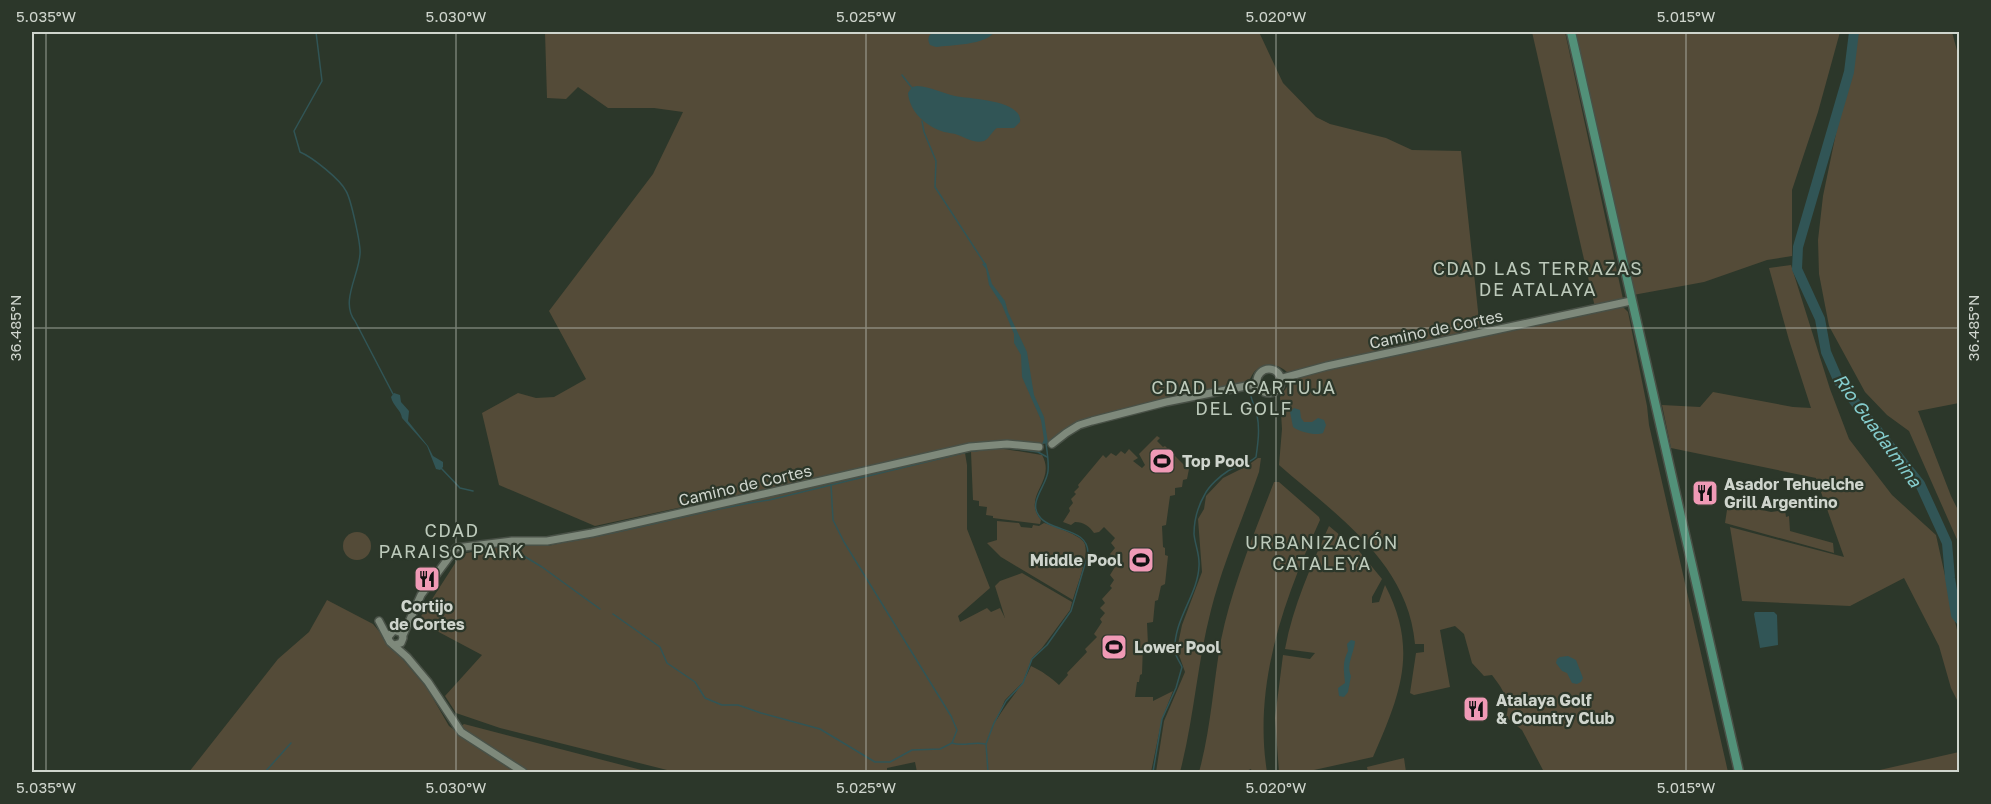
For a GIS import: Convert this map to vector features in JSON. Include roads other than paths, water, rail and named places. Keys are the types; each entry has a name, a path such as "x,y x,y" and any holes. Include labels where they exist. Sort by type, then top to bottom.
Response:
{"main road":[{"path":"1571,32 1739,772"}],"street":[{"name":"Camino de Cortes","path":"1282,378 1327,366 1631,301"},
{"path":"1275,371 1280,373 1282,378 1282,386 1273,392 1262,392 1256,384 1258,375 1263,372 1275,371"},
{"path":"1052,444 1079,425 1092,421 1166,402 1256,384"},
{"name":"Camino de Cortes","path":"400,634 421,595 456,548 547,541 592,533 970,447 1006,444 1039,447"},
{"path":"407,657 400,634 379,621 390,642 407,657 428,682 461,732 523,772"},
{"path":"388,637 390,632 400,634"},
{"path":"394,645 399,644 400,634"}],"water":[{"path":"934,32 994,32 984,40 936,47 930,45 929,41 929,36"},
{"path":"917,86 1005,105 1019,115 1020,122 1014,128 997,128 981,142 944,132 925,122 912,107 908,93 912,87"},
{"path":"986,263 992,284 1005,301 1027,352 1034,395 1044,417 1048,443 1042,444 1044,439 1041,420 1022,377 1021,355 1014,343 1014,334 1002,305 989,285 986,269 982,264"},
{"path":"394,393 400,395 401,402 409,411 408,421 428,446 433,456 443,462 440,470 436,469 427,446 402,418 391,397"},
{"path":"1294,408 1300,410 1304,422 1312,422 1318,418 1324,420 1326,425 1323,433 1308,433 1293,427 1290,412"},
{"path":"1755,612 1774,612 1777,615 1778,645 1760,648"},
{"path":"1351,640 1355,641 1350,663 1351,676 1348,692 1344,697 1339,696 1338,688 1345,683 1344,663 1348,651 1347,644"},
{"path":"1568,656 1576,660 1583,678 1577,684 1572,683 1567,673 1562,671 1556,663 1560,657"}],"waterway":[{"path":"316,32 322,81 294,131 300,152 332,175 343,186 348,196 360,249 350,297 351,314 393,394"},
{"name":"Rio Guadalmina","path":"1854,32 1849,72 1798,247 1797,269 1820,319 1826,352 1839,382 1920,484 1947,543 1956,615 1960,620"},
{"path":"902,75 912,88"},
{"path":"922,121 936,161 935,187 985,264"},
{"path":"1153,772 1162,719 1176,688 1182,667 1175,651 1175,640 1181,618 1198,577 1199,558 1194,534 1198,509 1207,491 1218,478 1256,457 1258,426 1250,391"},
{"path":"988,772 986,744 994,723 1006,701 1023,683 1032,659 1047,645 1071,611 1088,554 1087,545 1082,539 1045,521 1036,511 1037,499 1048,471 1046,443"},
{"path":"1003,447 1038,452 1047,457"},
{"path":"973,451 981,450"},
{"path":"557,543 769,500 967,452"},
{"path":"441,468 460,488 473,491"},
{"path":"831,485 833,520 844,542 951,716 957,730 952,743"},
{"path":"509,547 542,567 600,609"},
{"path":"613,614 660,647 667,663 695,682 705,698 722,705 738,705 820,729 875,762 890,762 912,750 940,749 952,743 985,744"},
{"path":"265,772 291,743"}],"place":[{"name":"Top Pool","path":"1162,461"},
{"name":"Asador Tehuelche Grill Argentino","path":"1705,493"},
{"name":"Middle Pool","path":"1141,560"},
{"name":"Cortijo de Cortes","path":"427,579"},
{"name":"Lower Pool","path":"1114,647"},
{"name":"Atalaya Golf & Country Club","path":"1476,709"}],"district":[{"name":"CDAD LAS TERRAZAS DE ATALAYA","path":"1538,278"},
{"name":"CDAD LA CARTUJA DEL GOLF","path":"1244,397"},
{"name":"CDAD PARAISO PARK","path":"452,540"},
{"name":"URBANIZACIÓN CATALEYA","path":"1322,552"}]}
